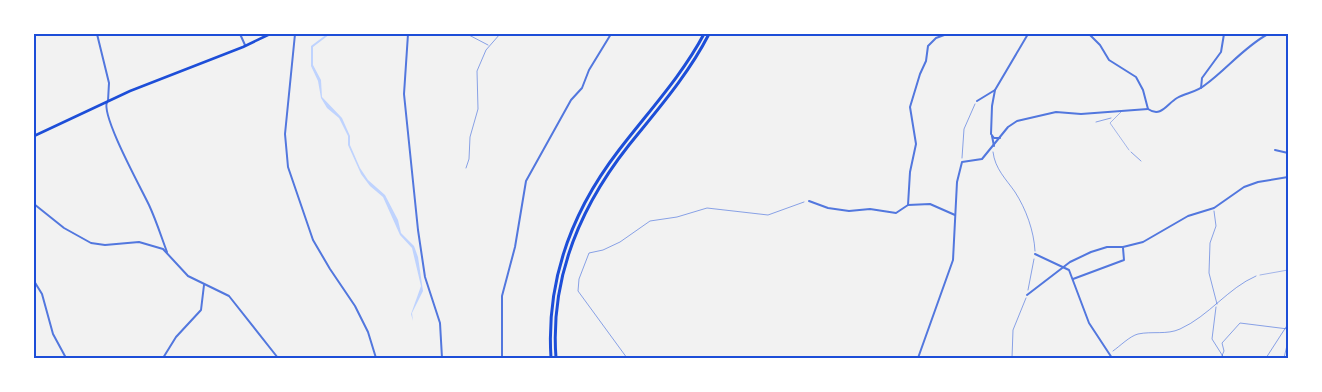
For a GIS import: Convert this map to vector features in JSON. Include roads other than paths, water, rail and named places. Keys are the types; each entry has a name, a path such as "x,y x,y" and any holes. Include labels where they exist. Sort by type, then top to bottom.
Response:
{"highway":[{"path":"551,358 550,323 554,289 562,255 574,221 605,169 673,82 704,34"},
{"path":"556,358 556,318 560,284 570,246 583,215 602,181 684,76 709,34"}],"main road":[{"path":"34,136 108,101 245,46 270,34"}],"street":[{"path":"97,34 109,83 108,101 105,108 111,125 149,205 167,252 182,271 204,285 223,292 232,299 278,358"},
{"path":"240,34 245,46"},
{"path":"295,34 285,134 288,166 313,240 330,269 356,306 368,332 376,358"},
{"path":"408,34 404,94 418,230 427,285 440,323 442,358"},
{"path":"502,358 502,296 516,247 526,181 571,100 582,88 589,70 611,34"},
{"path":"908,206 910,172 916,144 910,108 917,82 926,61 928,46 936,38 947,34"},
{"path":"994,146 991,134 992,106 995,90 1028,34"},
{"path":"1089,34 1100,45 1109,60 1136,77 1143,90 1148,109"},
{"path":"1201,88 1202,78 1221,52 1224,34"},
{"path":"918,358 952,260 958,178 962,162 982,159 1014,123 1056,112 1081,114 1148,109 1152,112 1162,111 1175,100 1201,88 1252,44 1268,34"},
{"path":"977,100 995,90"},
{"path":"991,134 994,138 1000,138"},
{"path":"1275,150 1288,153"},
{"path":"1027,294 1062,267 1091,252 1107,247 1123,247 1143,242 1188,216 1211,208 1244,187 1258,182 1288,177"},
{"path":"809,201 828,208 849,212 870,208 896,213 908,206 930,204 955,215"},
{"path":"34,204 64,228 91,244 105,246 139,242 152,244 167,252"},
{"path":"1073,279 1124,260 1123,247"},
{"path":"1035,254 1069,270 1089,323 1112,358"},
{"path":"34,281 42,294 52,334 66,358"},
{"path":"163,358 174,338 201,310 204,285"}],"lane":[{"path":"1120,112 1113,117 1110,125 1129,150"},
{"path":"1260,275 1288,270"}],"water":[{"path":"327,34 330,34 313,47 313,65 321,80 322,97 342,118 350,136 350,145 360,168 368,180 385,195 398,220 401,233 414,246 418,257 423,291 412,313 413,321 411,314 421,286 412,248 400,235 383,197 370,186 361,174 348,145 348,136 339,118 327,108 321,98 318,81 311,66 311,46"}]}
